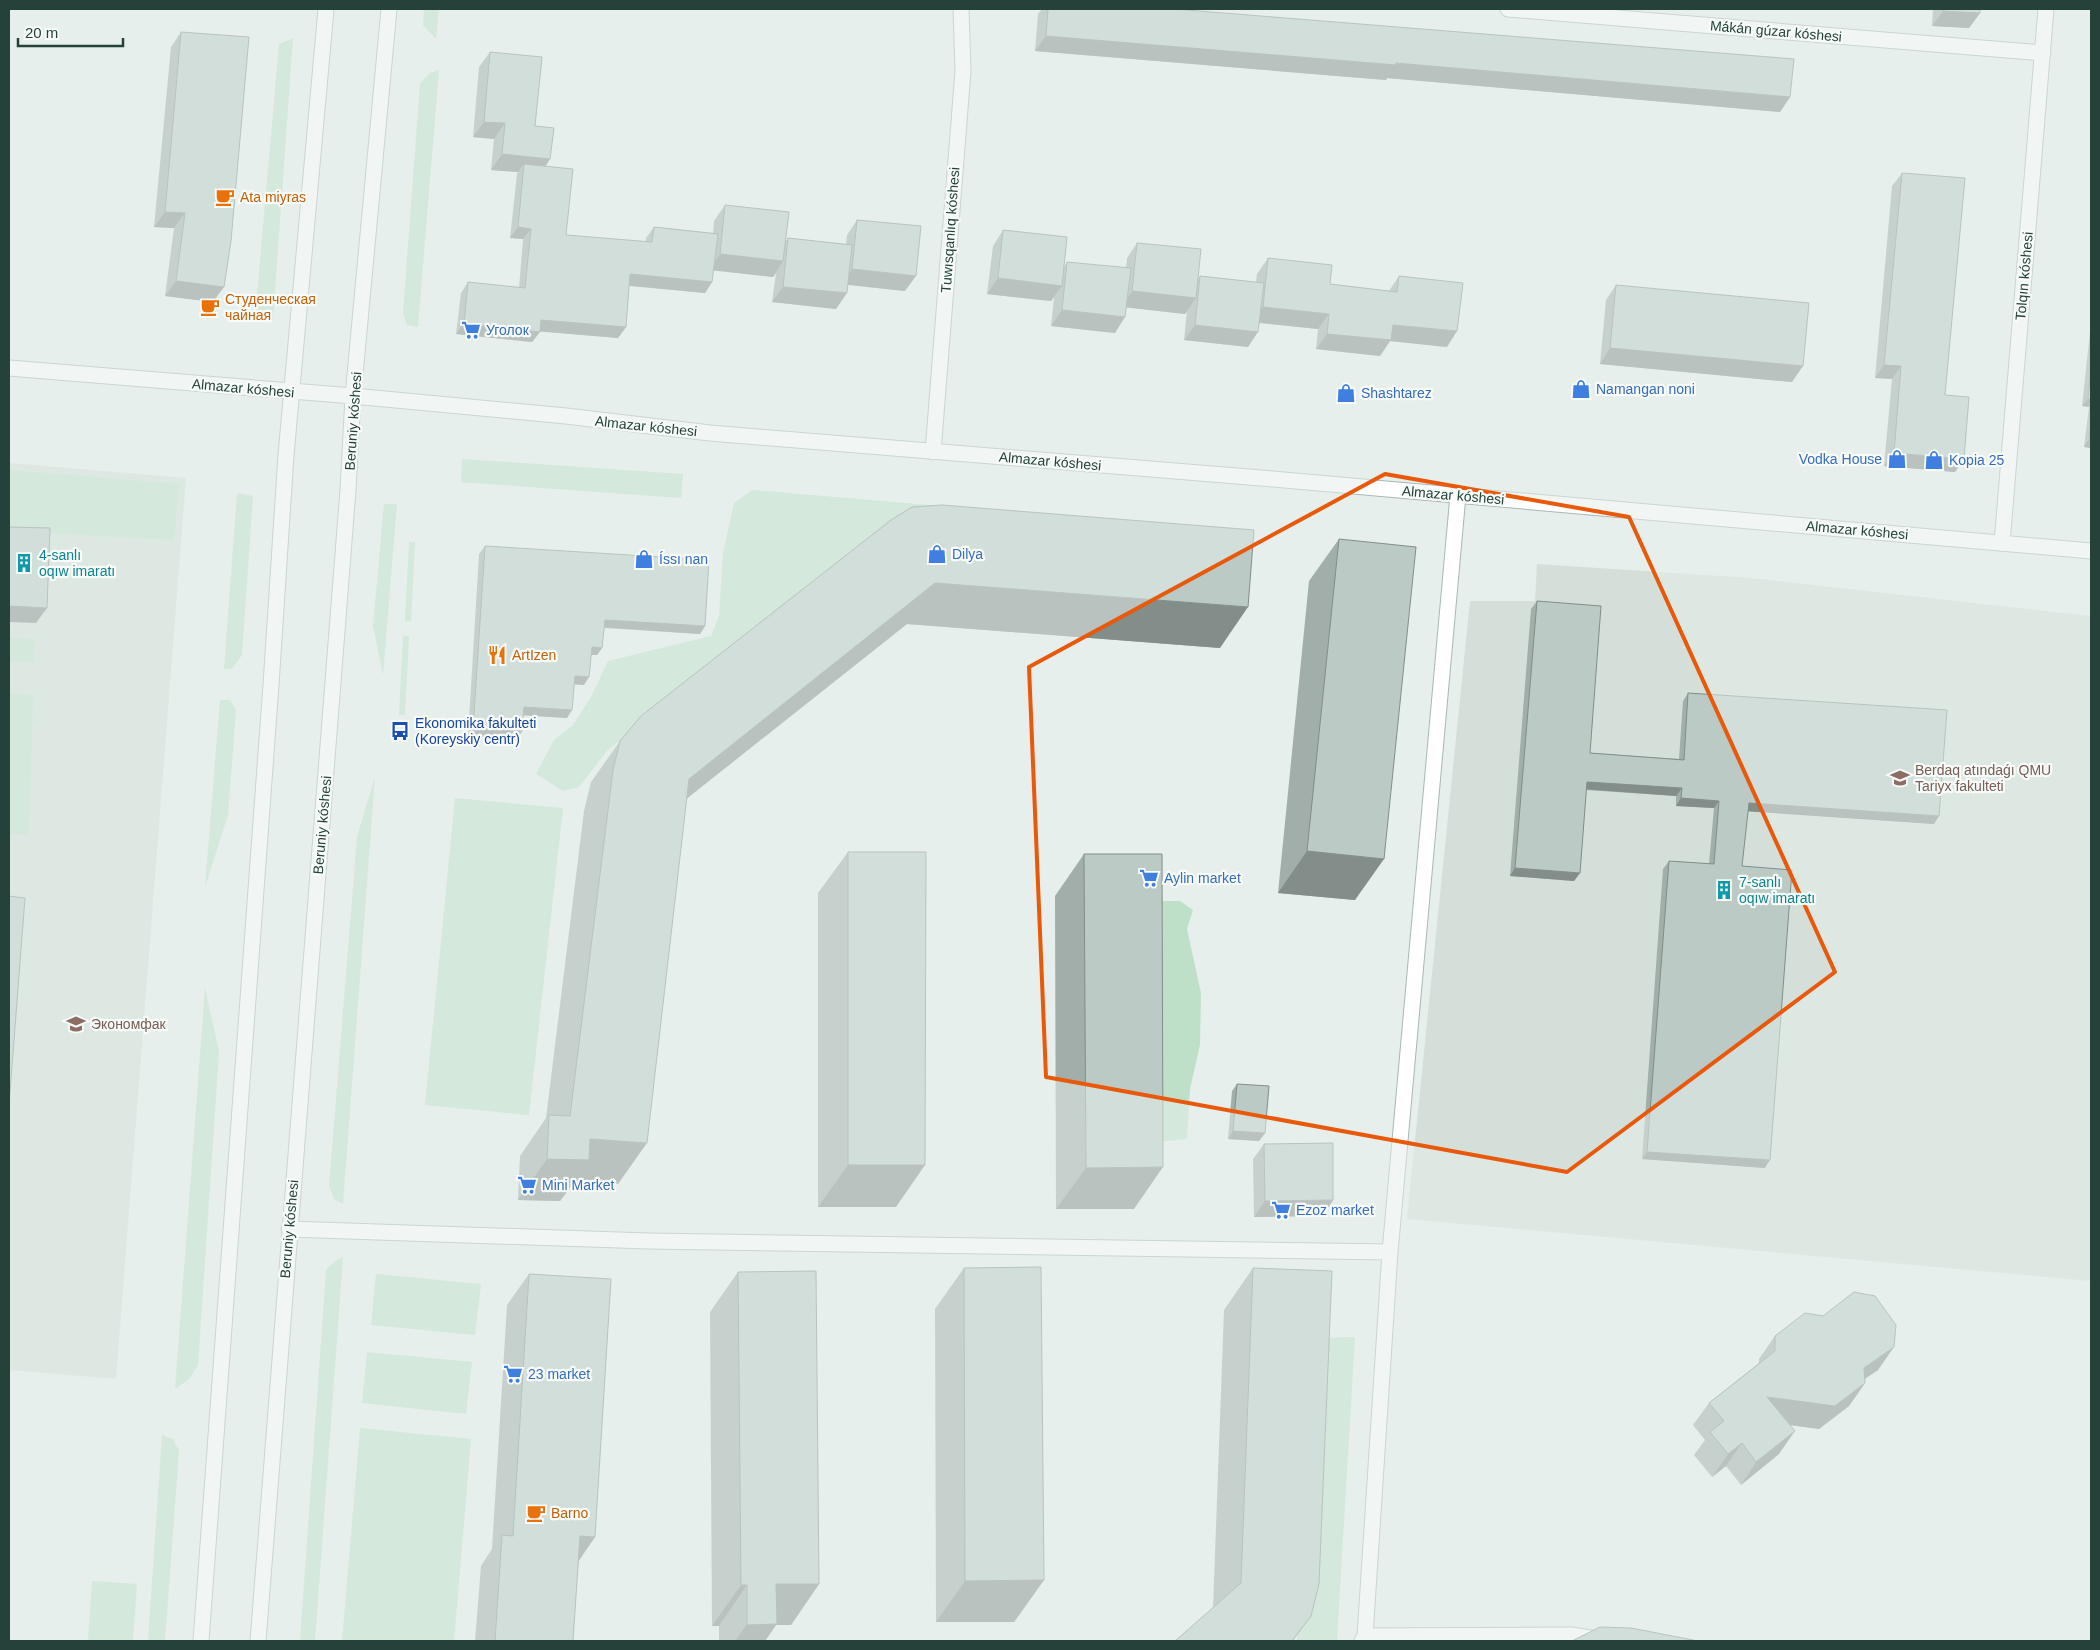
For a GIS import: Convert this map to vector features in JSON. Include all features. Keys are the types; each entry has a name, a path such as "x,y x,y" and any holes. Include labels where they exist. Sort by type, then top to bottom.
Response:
{"street":[{"path":"201,1641 286,455 326,9"},
{"name":"Beruniy kóshesi","path":"258,1641 348,490 353,396 390,9"},
{"name":"Tuwısqanlıq kóshesi","path":"933,452 963,72 961,9"},
{"name":"Mákán gúzar kóshesi","path":"1508,9 2044,53"},
{"name":"Tolqın kóshesi","path":"2002,543 2044,53 2046,9"},
{"name":"Almazar kóshesi","path":"9,368 353,396 566,416 710,433 1458,495 2091,551"},
{"path":"1458,495 1390,1252 1363,1639 1571,1635 1610,1641"},
{"path":"289,1229 648,1241 1390,1252"}],"highlighted area":[{"path":"1385,474 1629,517 1835,972 1567,1172 1046,1077 1029,667"}],"shaded area":[{"name":"Экономфак","path":"9,463 186,478 116,1379 9,1370"},
{"path":"1537,564 1751,578 2091,616 2091,1281 1407,1219 1470,601 1535,601"}],"green space":[{"path":"424,9 439,9 436,39 423,25"},
{"path":"293,38 273,320 255,318 279,44"},
{"path":"439,70 418,327 407,325 403,313 420,83 430,73"},
{"path":"462,459 683,474 681,498 461,482"},
{"path":"9,470 179,484 174,540 9,531"},
{"path":"752,490 1130,522 850,557 607,751 579,787 563,791 536,774 554,740 573,725 591,697 608,661 711,636 719,616 723,553 734,503"},
{"path":"237,493 253,496 242,655 232,669 224,669"},
{"path":"384,504 397,504 383,675 373,626"},
{"path":"409,542 415,542 411,621 405,621"},
{"path":"403,636 409,636 405,715 399,715"},
{"path":"9,638 35,639 34,662 9,662"},
{"path":"9,694 33,695 29,835 9,834"},
{"path":"220,700 230,700 236,710 228,815 205,887"},
{"path":"375,777 343,1204 334,1199 329,1186 357,837"},
{"path":"455,798 563,808 529,1115 425,1105"},
{"path":"1161,901 1180,901 1193,910 1187,929 1201,993 1200,1045 1190,1089 1187,1139 1143,1143"},
{"path":"205,988 219,1052 198,1365 189,1379 175,1389"},
{"path":"343,1257 315,1641 300,1641 326,1270 335,1261"},
{"path":"376,1274 481,1284 475,1335 371,1325"},
{"path":"1355,1337 1337,1640 1297,1641 1313,1338"},
{"path":"367,1352 472,1362 466,1414 362,1403"},
{"path":"360,1428 471,1439 454,1641 342,1641"},
{"path":"162,1435 173,1439 179,1451 165,1641 148,1641"},
{"path":"92,1581 137,1584 133,1641 88,1641"}],"building":[{"path":"1048,9 1174,9 1794,59 1790,97 1396,63 1396,65 1046,36"},
{"path":"1943,9 1980,9 1980,13 1943,11"},
{"path":"181,32 249,37 231,241 224,287 176,281 185,213 165,212"},
{"path":"490,52 542,57 535,126 554,128 550,159 502,154 505,123 484,122"},
{"path":"524,164 573,169 566,235 652,242 654,227 718,234 712,282 630,274 626,327 541,320 540,332 464,323 468,282 525,288 531,229 518,227"},
{"path":"1902,173 1965,178 1945,395 1969,397 1964,459 1894,453 1901,366 1884,365"},
{"path":"725,205 789,212 783,261 720,254"},
{"path":"857,220 921,226 916,276 852,269"},
{"path":"1003,230 1067,237 1062,286 998,278"},
{"path":"788,238 852,245 847,293 783,287"},
{"path":"1137,243 1201,249 1196,298 1132,291"},
{"path":"1268,258 1332,265 1330,284 1397,292 1399,276 1463,283 1457,331 1393,325 1391,340 1327,334 1329,314 1263,307"},
{"path":"1067,262 1131,268 1125,317 1062,310"},
{"path":"1200,276 1264,283 1258,332 1195,325"},
{"path":"1616,285 1809,303 1803,366 1610,348"},
{"path":"2091,366 2091,399 2088,399"},
{"path":"2091,423 2091,440 2089,439"},
{"path":"942,505 1254,530 1248,607 935,583 689,779 647,1143 590,1139 589,1160 547,1159 549,1115 570,1116 613,770 620,741 641,716 891,520 912,507"},
{"path":"9,527 50,528 47,608 9,606"},
{"path":"1339,539 1416,547 1384,859 1307,851"},
{"path":"485,546 709,560 705,626 605,620 602,648 592,647 589,677 575,676 572,710 524,707 522,731 473,728"},
{"name":"7-sanlı oqıw imaratı","path":"1537,601 1601,606 1590,753 1684,760 1688,693 1947,710 1939,816 1749,803 1742,866 1792,870 1770,1160 1647,1152 1669,861 1714,864 1719,801 1681,798 1682,788 1587,782 1580,873 1515,868"},
{"path":"848,852 926,852 925,1165 848,1165"},
{"path":"1084,854 1162,854 1163,1167 1086,1168"},
{"path":"9,896 25,898 9,1105"},
{"path":"1237,1084 1269,1086 1265,1133 1233,1131"},
{"path":"1333,1143 1333,1200 1265,1201 1264,1144"},
{"path":"1041,1267 1044,1580 965,1581 964,1268"},
{"path":"1253,1268 1332,1271 1319,1584 1311,1616 1292,1641 1175,1641 1241,1583"},
{"path":"816,1271 819,1584 776,1584 777,1624 747,1625 747,1585 741,1585 738,1272"},
{"path":"529,1274 611,1279 595,1537 580,1536 573,1641 495,1641 502,1535 513,1536"},
{"path":"1854,1292 1875,1296 1896,1325 1894,1347 1864,1368 1865,1383 1835,1406 1767,1397 1795,1431 1756,1462 1742,1443 1728,1454 1710,1432 1724,1421 1709,1403 1775,1351 1775,1336 1805,1313 1823,1316"},
{"path":"1600,1627 1631,1628 1698,1641 1572,1641"}],"place":[{"name":"Ata miyras","path":"225,197"},
{"name":"Студенческая чайная","path":"210,307"},
{"name":"Уголок","path":"471,330"},
{"name":"Namangan noni","path":"1581,389"},
{"name":"Shashtarez","path":"1346,393"},
{"name":"Vodka House","path":"1897,459"},
{"name":"Kopia 25","path":"1934,460"},
{"name":"Dilya","path":"937,554"},
{"name":"Íssı nan","path":"644,559"},
{"name":"4-sanlı oqıw imaratı","path":"24,563"},
{"name":"ArtIzen","path":"497,655"},
{"name":"Ekonomika fakulteti (Koreyskiy centr)","path":"400,731"},
{"name":"Berdaq atındaǵı QMU Tariyx fakulteti","path":"1900,778"},
{"name":"Aylin market","path":"1149,878"},
{"name":"7-sanlı oqıw imaratı","path":"1724,890"},
{"name":"Экономфак","path":"76,1024"},
{"name":"Mini Market","path":"527,1185"},
{"name":"Ezoz market","path":"1281,1210"},
{"name":"23 market","path":"513,1374"},
{"name":"Barno","path":"536,1513"}]}
